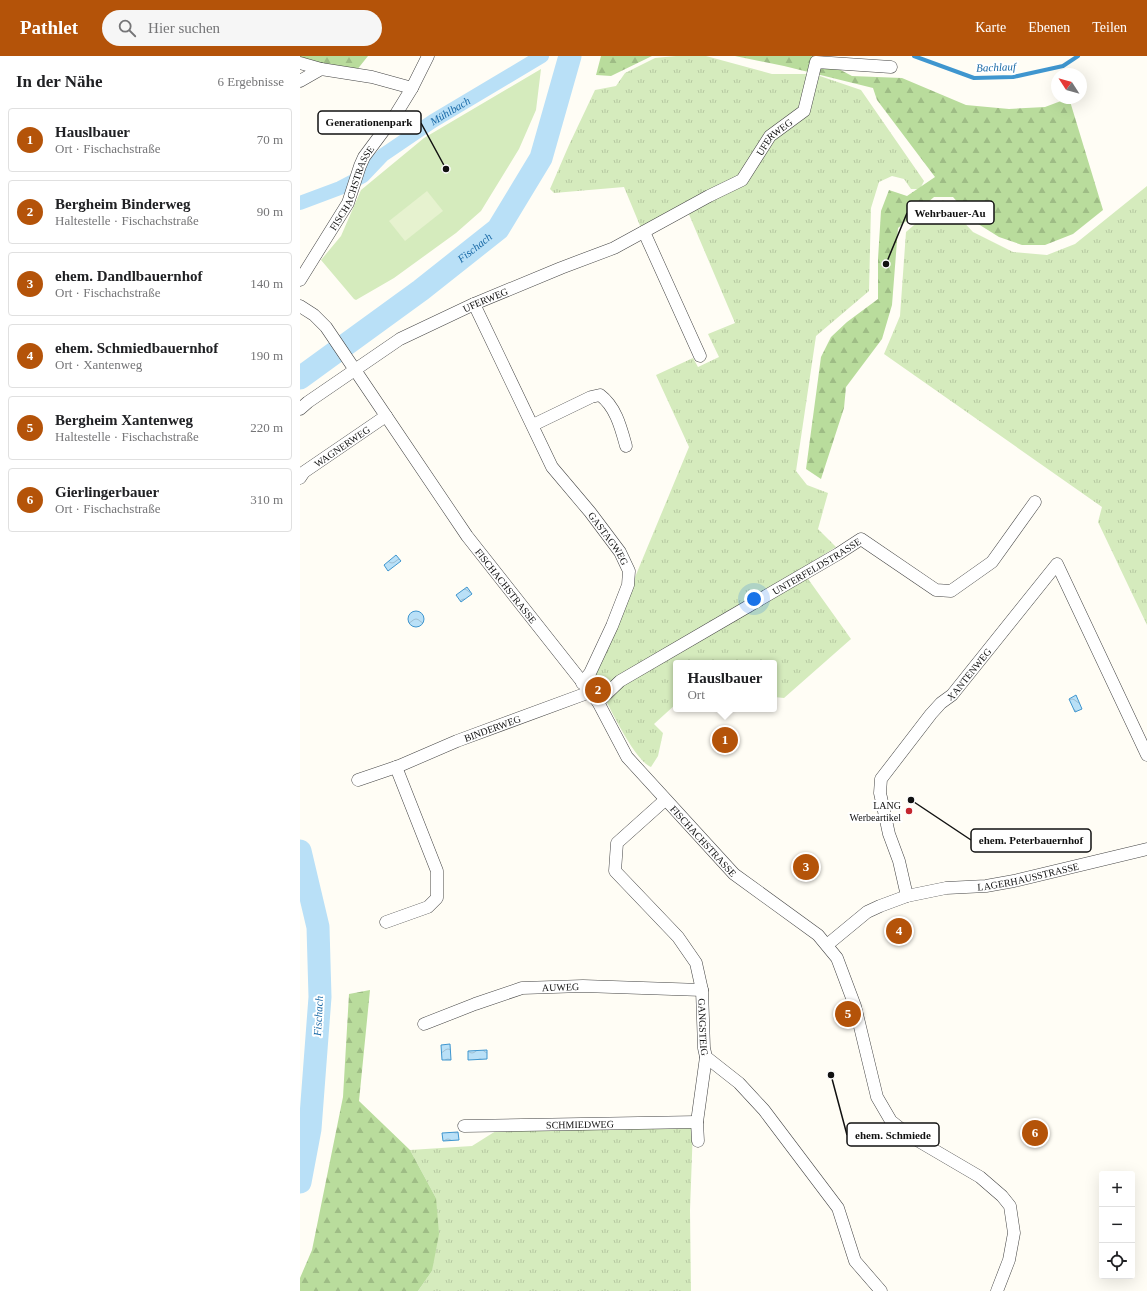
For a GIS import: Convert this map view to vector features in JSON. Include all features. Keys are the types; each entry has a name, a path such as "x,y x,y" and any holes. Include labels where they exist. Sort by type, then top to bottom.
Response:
{"street":[{"name":"FISCHACHSTRASSE","path":"300,280 348,204 354,189 360,166 396,114 412,88 428,56"},
{"name":"UFERWEG","path":"355,370 400,339 474,304 614,248 709,196 742,180 770,136 804,111 816,62 891,67"},
{"path":"300,63 321,69 372,77 412,88"},
{"path":"300,81 321,69"},
{"path":"644,232 700,356"},
{"name":"GASTAGWEG","path":"474,304 552,467 590,512 620,552 629,571 628,585 612,626 590,673 582,683"},
{"name":"FISCHACHSTRASSE","path":"300,306 314,316 330,332 467,536 598,702 626,756 734,874 818,935 837,958 855,1006 877,1097 891,1121 910,1136 980,1177 1002,1196 1010,1206 1014,1232 1009,1260 996,1291"},
{"path":"300,409 355,370"},
{"path":"533,425 592,397 600,395 609,404 619,422 626,446"},
{"name":"WAGNERWEG","path":"300,478 304,472 386,416"},
{"name":"UNTERFELDSTRASSE","path":"598,702 620,681 838,554 861,539 936,590 951,591 992,562 1035,502"},
{"name":"XANTENWEG","path":"907,896 899,861 889,834 880,793 881,779 931,714 952,694 1057,564 1147,755"},
{"name":"BINDERWEG","path":"358,780 396,767 457,741 590,692"},
{"path":"386,922 428,907 437,898 437,871 396,767"},
{"name":"GANGSTEIG","path":"665,800 617,843 616,871 678,937 696,963 702,990 704,1048 706,1057 740,1083 773,1121 838,1208 854,1261 881,1291"},
{"name":"LAGERHAUSSTRASSE","path":"907,896 946,888 986,886 1014,881 1147,849"},
{"path":"827,945 867,912 907,896"},
{"name":"AUWEG","path":"424,1024 522,988 583,986 702,990"},
{"path":"698,1141 697,1122 706,1057"},
{"name":"SCHMIEDWEG","path":"464,1126 697,1122"}],"green space":[{"path":"300,56 368,56 356,71 300,58"},
{"path":"601,56 652,56 611,76 596,75"},
{"path":"706,56 772,74 814,74 861,90 924,181 920,189 911,189 904,179 892,176 879,182 871,208 869,291 816,336 796,471 807,485 828,493 818,529 836,547 801,569 851,639 784,698 777,697 777,660 673,660 673,707 654,724 663,733 658,756 651,767 636,753 612,712 594,676 689,447 656,375 693,358 698,367 719,357 708,334 735,323 685,205 641,228 624,187 554,193 550,189 595,90 616,86 625,73 655,58"},
{"path":"735,56 814,56 852,76 902,78 966,105 1009,109 1045,107 1053,104 1071,104 1103,210 1073,234 1045,245 1022,245 999,237 975,222 953,197 934,197 898,228 892,305 882,339 846,387 844,408 821,479 806,469 821,357 831,337 847,322 878,299 878,259 881,211 889,190 907,196 935,177 877,100 873,88 784,66"},
{"path":"541,69 536,110 519,149 481,211 456,233 394,278 356,300 354,299 321,260 341,236 361,190 424,138"},
{"path":"1147,186 1147,625 1098,522 1102,507 884,354 900,316 906,232 943,200 973,232 1013,252 1047,255 1075,244"},
{"path":"427,191 443,211 405,241 389,221"},
{"path":"370,990 359,1101 410,1150 436,1198 439,1234 432,1271 418,1291 300,1291 300,1278 312,1250 343,1097 349,994"},
{"path":"693,1127 690,1210 691,1291 418,1291 432,1271 436,1198 410,1150 472,1146 499,1129"}],"water":[{"path":"396,555 401,561 388,571 384,565"},
{"path":"467,587 472,594 461,602 456,595"},
{"path":"416,611 423,616 424,619 419,626 416,627 409,622 408,619 413,612"},
{"path":"1076,695 1082,709 1075,712 1069,699"},
{"path":"450,1044 451,1060 442,1060 441,1045"},
{"path":"487,1050 487,1059 468,1060 468,1051"},
{"path":"458,1132 459,1140 443,1141 442,1133"}],"waterway":[{"name":"Mühlbach","path":"300,203 340,188 363,176 383,155 433,121 542,56"},
{"name":"Fischach","path":"300,378 421,290 498,229 541,158 570,56"},
{"name":"Bachlauf","path":"914,56 974,78 1013,77 1063,66 1078,56"},
{"name":"Fischach","path":"300,851 318,927 320,997 310,1129 300,1182"}],"place":[{"name":"Generationenpark","path":"446,169"},
{"name":"Wehrbauer-Au","path":"886,264"},
{"name":"Bergheim Binderweg","path":"598,690"},
{"name":"Hauslbauer","path":"725,740"},
{"name":"ehem. Peterbauernhof","path":"911,800"},
{"name":"LANG Werbeartikel","path":"909,811"},
{"name":"ehem. Dandlbauernhof","path":"806,867"},
{"name":"ehem. Schmiedbauernhof","path":"899,931"},
{"name":"Bergheim Xantenweg","path":"848,1014"},
{"name":"ehem. Schmiede","path":"831,1075"},
{"name":"Gierlingerbauer","path":"1035,1133"}]}
